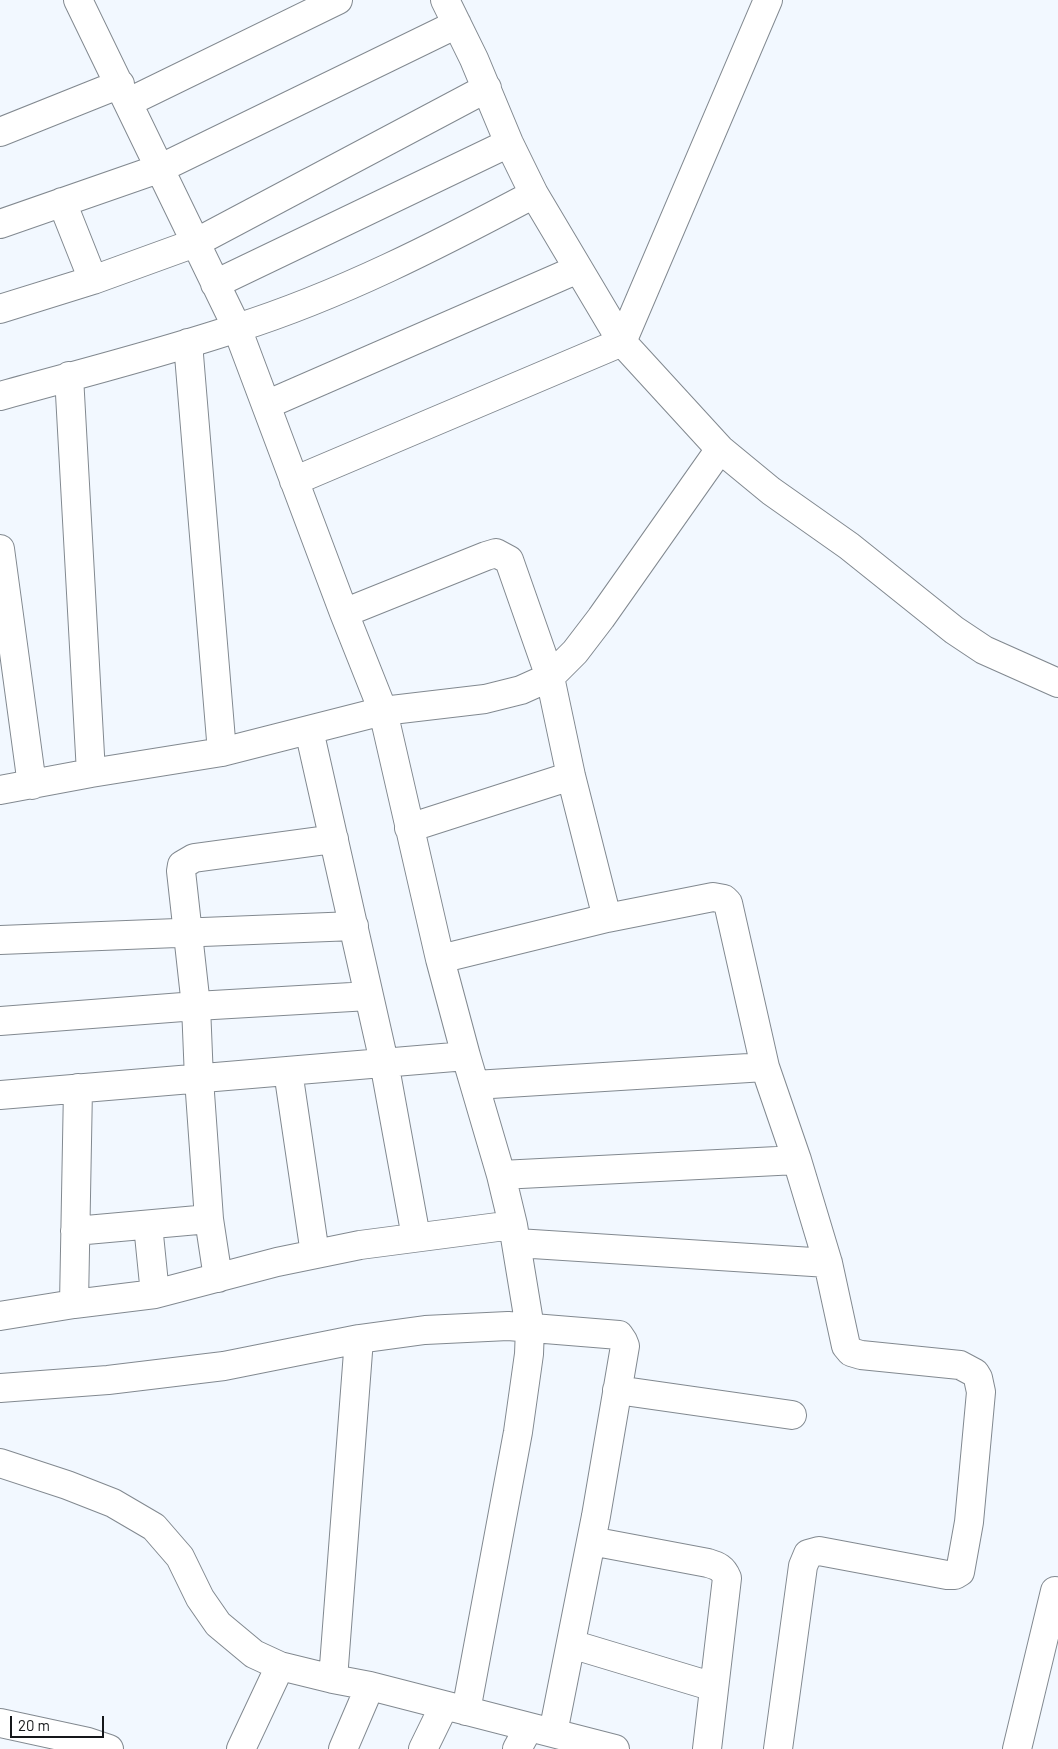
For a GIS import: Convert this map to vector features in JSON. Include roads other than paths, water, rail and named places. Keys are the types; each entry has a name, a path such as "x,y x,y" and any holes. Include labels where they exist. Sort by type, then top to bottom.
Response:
{"street":[{"path":"78,0 238,328 294,481 383,711 440,959 501,1175 515,1234 530,1328 524,1399 455,1708 423,1749"},
{"path":"0,132 124,93 338,0"},
{"path":"445,0 534,194 622,342 720,449 771,491 849,546 954,630 984,650 1058,682"},
{"path":"294,481 622,342 768,0"},
{"path":"0,224 161,168 457,24"},
{"path":"0,309 93,280 195,243 487,88"},
{"path":"215,284 510,142"},
{"path":"0,396 238,328 313,301 391,268 534,194"},
{"path":"62,202 93,280"},
{"path":"266,405 578,269"},
{"path":"188,343 222,752"},
{"path":"69,376 91,773"},
{"path":"0,790 222,752 383,711 485,699 521,690 550,677 574,652 601,618 720,449"},
{"path":"0,549 32,785"},
{"path":"344,613 486,556 496,553 509,560 550,677 571,776 607,918"},
{"path":"309,730 384,1062 416,1237"},
{"path":"409,828 571,776"},
{"path":"218,1278 209,1219 196,1006 181,871 182,865 194,858 334,839"},
{"path":"440,959 607,918 713,897 724,899 728,903 765,1067 797,1160 828,1263 846,1346 851,1352 862,1355 960,1365 967,1368 978,1378 981,1392 969,1522 960,1572 955,1575 947,1575 819,1551 808,1554 803,1566 778,1749"},
{"path":"0,940 354,926"},
{"path":"0,1021 196,1006 369,996"},
{"path":"0,1095 466,1056"},
{"path":"475,1085 765,1067"},
{"path":"288,1071 315,1254"},
{"path":"74,1304 78,1088"},
{"path":"501,1175 797,1160"},
{"path":"75,1230 209,1219"},
{"path":"148,1225 155,1294"},
{"path":"0,1316 155,1294 315,1254 416,1237 515,1234 828,1263"},
{"path":"0,1388 108,1380 224,1366 359,1339 425,1330 508,1326 619,1335 625,1346 571,1644 533,1736"},
{"path":"333,1679 359,1339"},
{"path":"617,1390 792,1415"},
{"path":"0,1463 67,1485 113,1503 154,1527 180,1557 200,1598 218,1624 254,1654 280,1666 370,1686 455,1708 533,1736 615,1749"},
{"path":"591,1541 708,1563 718,1566 725,1571 727,1578 707,1749"},
{"path":"1017,1749 1055,1591"},
{"path":"571,1644 714,1687"},
{"path":"241,1749 280,1666"},
{"path":"344,1749 370,1686"},
{"path":"0,1723 22,1739 88,1742 109,1749"}]}
